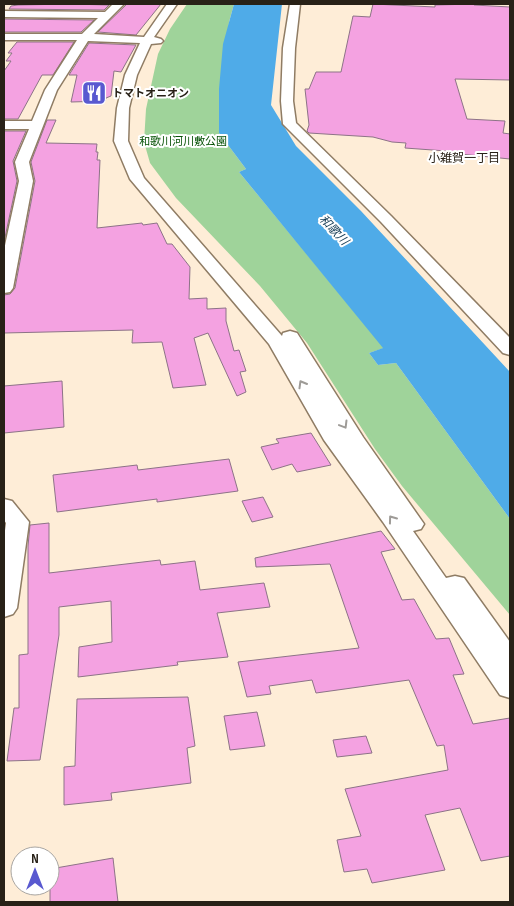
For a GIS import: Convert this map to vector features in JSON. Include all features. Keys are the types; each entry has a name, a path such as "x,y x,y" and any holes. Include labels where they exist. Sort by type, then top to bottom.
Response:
{"street":[{"path":"4,288 20,202 26,181 22,162 51,90 85,37 119,4"},
{"path":"172,4 131,76 123,108 121,141 137,179 277,342 334,440 510,688"},
{"path":"182,4 152,41 134,109 134,141 150,179 294,341 353,439 510,661"},
{"path":"296,4 289,48 288,101 290,124 386,219 510,349"},
{"path":"4,14 107,15"},
{"path":"4,37 85,37 152,41"},
{"path":"4,125 37,125"},
{"path":"4,161 22,162"},
{"path":"4,202 20,202"},
{"path":"4,506 18,522 4,597"}],"green space":[{"name":"和歌川河川敷公園","path":"187,4 234,4 229,22 219,133 246,169 239,172 384,348 369,353 378,365 396,363 510,519 510,615 402,486 375,449 307,343 260,286 176,198 150,163 144,142 146,109 158,54 170,29"}],"water":[{"name":"和歌川","path":"234,4 282,4 271,105 296,146 361,211 510,372 510,519 396,363 378,365 369,353 383,348 239,172 246,169 219,133 219,89 223,44"}],"building":[{"path":"127,4 161,4 136,35 98,32"},
{"path":"373,4 435,7 435,5 474,4 510,7 510,80 455,79 467,119 505,121 503,133 510,134 510,159 460,154 460,152 405,148 406,143 392,142 373,137 309,133 307,131 309,125 305,89 309,89 316,72 341,72 353,16 370,17"},
{"path":"18,5 109,5 104,10 9,9 11,6"},
{"path":"4,19 94,20 81,32 4,32"},
{"path":"17,42 74,42 53,75 42,75 18,119 4,119 4,71 11,61 6,61 12,53 8,53"},
{"path":"89,43 136,45 121,72 114,71 111,96 106,98 105,101 71,102 77,75 69,75"},
{"path":"47,120 56,120 46,143 97,144 97,160 100,160 97,228 157,223 167,244 172,244 190,267 189,299 207,298 207,309 226,308 226,321 234,351 239,350 246,371 240,372 246,392 237,396 208,333 194,338 206,385 173,388 162,342 132,343 133,330 4,333 4,295 10,294 15,288 35,181 31,162"},
{"path":"4,131 26,131 13,161 17,181 4,242"},
{"path":"62,381 64,427 4,433 4,386"},
{"path":"311,433 331,465 297,472 292,464 272,470 261,447 279,443 276,439"},
{"path":"229,459 238,491 157,502 157,499 57,512 53,475 137,465 138,470"},
{"path":"263,497 273,517 252,522 242,501"},
{"path":"49,523 49,573 160,560 161,565 195,561 200,590 264,583 270,607 217,613 228,657 177,662 178,665 78,677 79,647 112,642 111,601 59,607 59,635 40,760 7,761 14,708 19,708 19,655 28,654 28,546 30,525"},
{"path":"381,531 395,549 381,552 402,600 414,599 436,639 449,638 464,674 453,675 473,724 510,718 510,856 481,861 460,808 425,815 445,870 372,883 367,869 344,872 337,840 361,836 345,789 448,770 444,745 437,746 409,680 316,693 312,680 269,686 271,694 247,697 238,662 359,648 330,564 256,567 255,558"},
{"path":"188,697 195,746 187,748 191,783 111,793 112,800 64,805 64,767 75,766 77,699"},
{"path":"257,712 265,746 230,750 224,716"},
{"path":"366,736 372,753 337,757 333,740"},
{"path":"113,858 118,902 50,902 50,896 60,896 60,867"}],"place":[{"name":"トマトオニオン","path":"94,93"}],"district":[{"name":"小雑賀一丁目","path":"464,158"}]}
